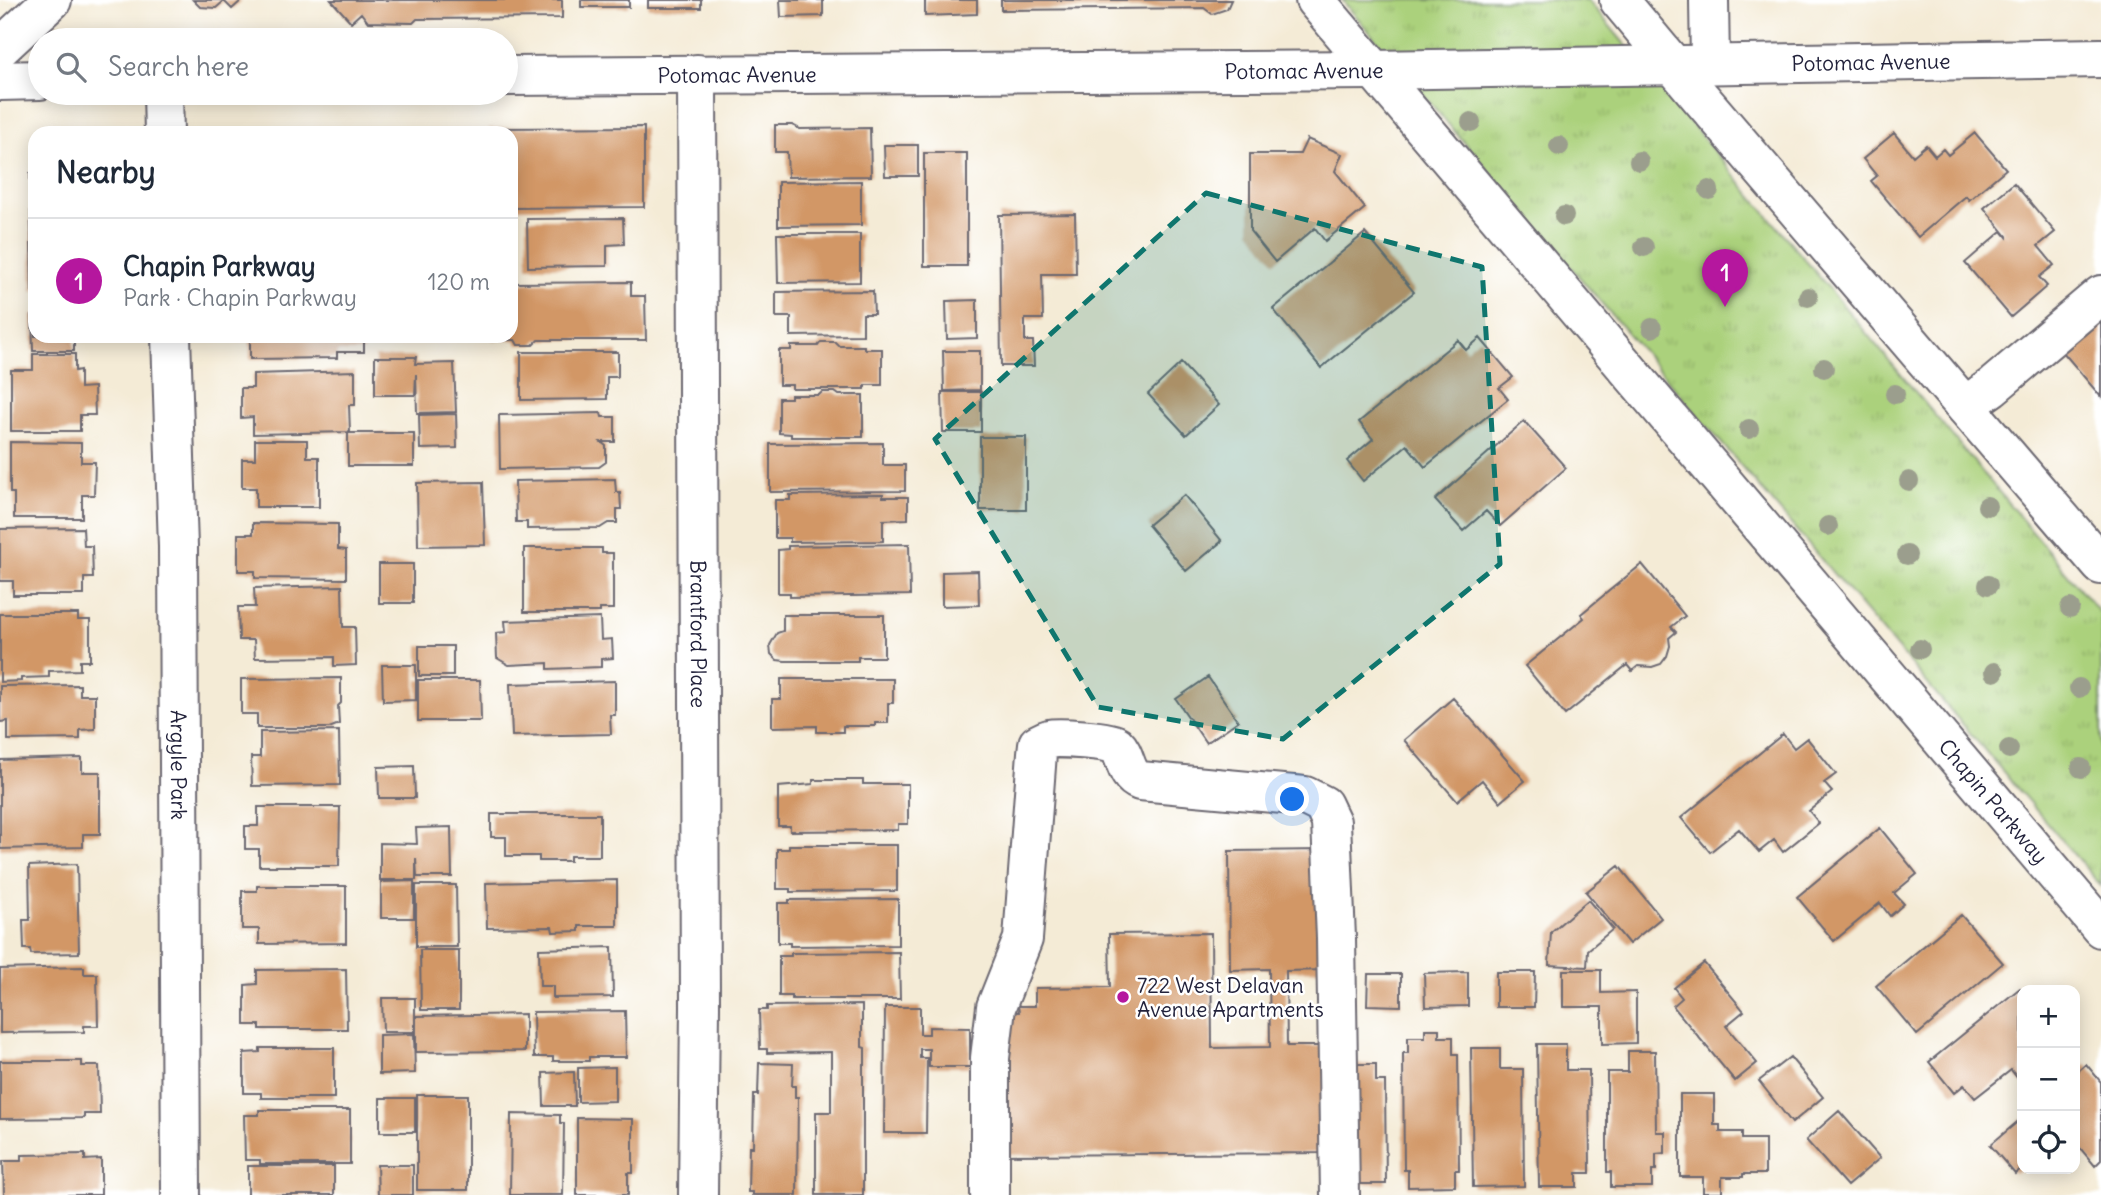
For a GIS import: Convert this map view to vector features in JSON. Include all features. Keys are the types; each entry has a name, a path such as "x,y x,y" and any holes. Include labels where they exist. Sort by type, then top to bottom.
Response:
{"street":[{"path":"0,48 52,0"},
{"name":"Chapin Parkway","path":"1315,0 2101,928"},
{"path":"1619,0 1692,64 1709,108 2101,565"},
{"path":"1692,64 1709,0"},
{"name":"Potomac Avenue","path":"518,76 1374,69 2101,58"},
{"name":"Brantford Place","path":"697,74 700,966 698,1195"},
{"path":"0,81 28,80"},
{"path":"163,105 164,126"},
{"path":"1965,406 1992,387 2101,295"},
{"name":"Argyle Park","path":"171,343 178,547 181,1195"},
{"path":"990,1195 990,1058 996,1007 1023,939 1038,744 1049,738 1108,741 1117,746 1130,774 1140,781 1305,796 1323,805 1331,822 1332,835 1340,1195"}],"highlighted area":[{"path":"1206,193 1482,267 1500,564 1283,739 1098,707 935,439"}],"green space":[{"path":"1342,0 1588,0 2101,614 2101,886"}],"building":[{"path":"193,0 242,0 232,9 224,1 216,8 200,7"},
{"path":"331,0 562,0 562,18 368,22 361,13 351,22"},
{"path":"581,0 629,0 629,7 581,7"},
{"path":"648,0 701,0 701,8 648,8"},
{"path":"780,0 823,0 823,16 781,17"},
{"path":"925,0 977,0 977,14 925,16"},
{"path":"1001,0 1231,0 1227,9 1212,14 1204,8 1001,10"},
{"path":"775,125 792,125 800,129 870,128 871,176 788,177 787,152 775,152"},
{"path":"644,127 644,207 518,208 518,128"},
{"path":"1894,133 1913,156 1926,145 1935,156 1943,149 1948,155 1975,133 2006,169 1969,200 1966,196 1918,237 1871,181 1877,176 1863,159"},
{"path":"1307,139 1342,154 1335,171 1365,208 1325,241 1315,228 1275,262 1250,231 1250,154 1300,154"},
{"path":"884,145 918,145 918,176 885,176"},
{"path":"924,153 967,153 967,266 924,266"},
{"path":"861,181 861,225 778,226 778,182"},
{"path":"2014,183 2055,232 2038,246 2054,265 2039,277 2047,286 2011,317 1965,263 2002,231 2007,237 1984,208"},
{"path":"1075,214 1076,274 1042,274 1043,319 1025,319 1025,341 1033,341 1034,366 1001,366 999,215"},
{"path":"623,218 624,244 607,245 607,266 528,267 527,219"},
{"path":"1365,233 1414,292 1321,368 1273,309"},
{"path":"777,234 860,234 860,282 778,283"},
{"path":"631,282 631,296 645,296 646,340 538,340 533,345 518,345 518,283"},
{"path":"873,291 874,314 863,314 863,335 791,336 791,317 776,317 776,292"},
{"path":"977,300 977,338 947,339 946,301"},
{"path":"2101,320 2101,397 2063,352"},
{"path":"1480,338 1513,377 1499,388 1508,399 1425,467 1407,445 1363,481 1347,461 1373,439 1359,422 1458,340 1466,350"},
{"path":"821,342 882,349 882,385 865,385 865,389 792,389 792,385 779,385 779,350 791,350 791,346 818,346"},
{"path":"33,343 74,343 74,351 33,351"},
{"path":"250,343 364,343 364,352 337,352 337,358 250,359"},
{"path":"943,351 980,351 980,390 944,391"},
{"path":"521,352 618,352 618,377 607,377 607,399 521,400"},
{"path":"33,354 75,354 75,371 80,370 80,388 94,387 95,415 80,415 80,431 11,431 11,370 33,370"},
{"path":"375,357 416,357 415,364 454,363 456,412 417,413 416,374 415,395 375,395"},
{"path":"1181,363 1219,405 1186,435 1148,394"},
{"path":"355,371 355,405 349,405 350,432 253,434 253,417 241,418 241,388 253,388 253,374"},
{"path":"822,392 863,395 863,437 791,437 791,434 779,433 779,398 819,395"},
{"path":"942,392 981,392 981,432 943,432"},
{"path":"601,413 602,417 615,417 615,442 601,442 606,446 606,462 599,467 500,469 499,415"},
{"path":"456,414 457,448 420,449 419,415"},
{"path":"1524,421 1566,468 1500,526 1486,511 1463,531 1435,500"},
{"path":"348,433 414,433 414,466 348,466"},
{"path":"980,437 1026,437 1026,510 980,510"},
{"path":"255,440 307,440 307,457 319,457 319,507 256,507 256,488 242,488 242,459 255,459"},
{"path":"10,442 81,443 81,462 95,462 94,495 82,495 82,518 14,518 14,493 10,493"},
{"path":"883,443 883,465 905,465 905,491 770,492 770,444"},
{"path":"615,479 616,492 620,492 621,509 617,509 617,523 608,523 600,528 527,529 527,522 516,522 515,481"},
{"path":"483,482 485,545 418,546 417,483"},
{"path":"883,494 883,497 908,497 908,519 883,520 883,541 790,542 790,538 775,538 775,500 790,500 790,495"},
{"path":"1184,495 1222,541 1186,571 1148,525"},
{"path":"253,523 338,524 338,549 346,550 346,579 255,578 255,571 238,571 238,534 253,534"},
{"path":"83,528 84,546 92,546 93,578 84,578 84,595 13,595 13,581 0,581 0,529"},
{"path":"909,544 910,595 790,597 790,593 778,593 778,550 788,549 788,546"},
{"path":"524,548 602,548 602,553 613,553 613,609 600,609 600,612 524,612"},
{"path":"379,564 413,564 413,603 379,603"},
{"path":"1642,564 1685,616 1671,627 1676,632 1669,638 1667,656 1661,664 1652,667 1638,666 1632,671 1627,665 1565,715 1525,666 1584,618 1581,614"},
{"path":"978,571 979,605 942,606 942,572"},
{"path":"342,586 343,627 355,627 356,665 334,666 334,657 255,658 254,640 239,640 238,607 255,607 254,588"},
{"path":"0,614 78,614 78,620 90,620 90,661 80,661 80,670 49,671 49,677 0,682"},
{"path":"783,615 884,615 884,657 858,657 858,661 777,660 771,654 770,645 777,633 783,631"},
{"path":"600,618 601,640 612,639 613,658 601,659 601,667 548,669 548,663 509,665 497,658 496,633 506,632 505,621"},
{"path":"419,646 453,646 453,676 419,676"},
{"path":"382,665 416,665 416,700 383,701"},
{"path":"1208,677 1238,721 1206,743 1176,699"},
{"path":"341,678 339,724 329,728 257,728 257,714 241,714 241,679"},
{"path":"781,679 893,679 893,703 888,703 888,723 875,723 875,726 843,726 843,732 817,732 817,726 772,727 772,699 781,699"},
{"path":"418,680 480,680 481,721 418,721"},
{"path":"615,681 615,715 610,715 611,734 512,736 510,684"},
{"path":"80,685 80,695 95,695 95,729 80,730 80,739 8,740 8,721 0,722 0,686"},
{"path":"1453,698 1525,781 1500,802 1482,780 1457,801 1404,740"},
{"path":"339,731 340,785 252,786 251,757 260,757 260,732"},
{"path":"1783,734 1794,748 1807,738 1836,774 1824,783 1832,792 1809,811 1819,823 1783,852 1774,840 1759,852 1739,829 1710,852 1681,818"},
{"path":"82,758 82,772 100,772 100,834 83,834 83,847 0,849 0,760"},
{"path":"414,766 415,798 379,798 378,767"},
{"path":"813,780 863,780 863,784 908,784 908,824 898,824 898,830 790,831 790,826 778,826 778,787 813,784"},
{"path":"258,807 340,807 339,866 259,866 259,849 245,849 245,826 258,826"},
{"path":"491,814 600,814 600,856 570,856 570,861 539,861 539,856 506,856 506,837 491,837"},
{"path":"451,827 452,877 417,877 416,858 416,880 380,880 380,843 417,844 416,828"},
{"path":"1880,828 1917,874 1894,893 1904,904 1890,916 1880,903 1834,941 1797,897"},
{"path":"789,845 897,845 897,891 790,892 790,889 777,889 777,849 789,849"},
{"name":"722 West Delavan Avenue Apartments","path":"1323,850 1324,970 1286,971 1287,1046 1325,1046 1325,1153 1000,1155 999,1012 1019,1012 1018,1006 1035,1006 1035,988 1110,987 1109,934 1211,933 1212,1048 1270,1047 1269,969 1230,970 1229,851"},
{"path":"77,864 79,953 31,954 30,949 24,949 23,920 30,920 29,866"},
{"path":"1619,866 1661,918 1629,944 1586,892"},
{"path":"617,880 617,926 579,926 579,931 553,932 552,927 487,928 486,883"},
{"path":"414,881 414,918 381,918 381,882"},
{"path":"416,885 456,885 457,947 416,947"},
{"path":"257,886 346,886 346,943 259,944 259,929 242,929 242,891 257,891"},
{"path":"898,899 898,945 790,946 790,943 778,943 778,903 789,903 789,900"},
{"path":"1588,900 1613,929 1588,950 1587,967 1549,965 1551,932"},
{"path":"1961,915 2003,963 1917,1035 1876,986"},
{"path":"612,947 613,997 553,998 553,986 540,986 539,949"},
{"path":"420,950 459,950 459,1010 421,1010"},
{"path":"899,952 900,999 792,999 792,996 779,996 779,956 791,956 791,953"},
{"path":"1704,963 1744,1011 1726,1026 1757,1063 1735,1081 1673,1006 1682,998 1674,988"},
{"path":"84,967 84,974 97,974 98,1026 84,1026 84,1032 0,1033 0,969"},
{"path":"346,969 347,1029 260,1029 260,1025 245,1025 245,985 257,984 257,970"},
{"path":"1563,970 1601,970 1601,993 1636,992 1636,1043 1602,1044 1602,1007 1563,1007"},
{"path":"1468,972 1468,1006 1425,1007 1424,973"},
{"path":"1496,972 1535,972 1534,1007 1496,1007"},
{"path":"1368,974 1401,974 1401,1006 1367,1005"},
{"path":"2017,990 2017,1078 2011,1070 1975,1098 1964,1085 1954,1093 1929,1062"},
{"path":"382,998 415,998 415,1032 383,1032"},
{"path":"862,1005 862,1047 865,1048 863,1195 816,1195 816,1112 831,1112 831,1052 767,1053 767,1049 760,1049 759,1010 767,1010 767,1006"},
{"path":"885,1007 920,1007 920,1034 929,1034 929,1027 970,1028 970,1067 929,1067 929,1049 920,1049 920,1058 927,1058 926,1133 884,1133"},
{"path":"625,1011 626,1057 553,1061 553,1057 534,1057 533,1012"},
{"path":"525,1014 525,1051 416,1052 416,1016"},
{"path":"1425,1029 1439,1029 1439,1037 1453,1037 1453,1054 1458,1054 1459,1170 1455,1170 1455,1186 1408,1187 1408,1170 1404,1170 1403,1053 1408,1053 1408,1037 1425,1037"},
{"path":"414,1034 415,1073 379,1074 379,1035"},
{"path":"1537,1044 1566,1044 1566,1070 1589,1070 1590,1173 1577,1173 1577,1187 1539,1187"},
{"path":"260,1048 334,1048 334,1098 261,1098 261,1093 244,1093 244,1053 260,1052"},
{"path":"1471,1048 1500,1048 1500,1069 1523,1069 1524,1186 1473,1187"},
{"path":"1628,1051 1655,1051 1656,1132 1665,1132 1665,1153 1656,1154 1652,1187 1611,1187 1611,1172 1607,1172 1607,1072 1628,1072"},
{"path":"1790,1057 1823,1097 1792,1123 1759,1081"},
{"path":"0,1061 82,1061 82,1066 99,1066 100,1114 84,1114 84,1118 0,1119"},
{"path":"759,1063 793,1064 792,1086 795,1086 795,1097 798,1097 797,1195 752,1195 752,1192 748,1192 749,1147 753,1147 754,1095 758,1095"},
{"path":"1348,1064 1376,1064 1376,1081 1385,1081 1386,1184 1348,1184"},
{"path":"2086,1064 2101,1082 2101,1160 2095,1166 2080,1148 2080,1069"},
{"path":"615,1067 615,1101 578,1102 578,1068"},
{"path":"574,1072 575,1106 544,1106 543,1073"},
{"path":"1680,1094 1714,1094 1714,1125 1720,1125 1720,1132 1742,1132 1742,1139 1765,1139 1765,1174 1722,1177 1722,1193 1703,1193 1703,1177 1680,1177"},
{"path":"417,1095 468,1095 468,1190 417,1190"},
{"path":"380,1098 415,1098 415,1132 380,1132"},
{"path":"259,1110 350,1110 350,1164 260,1164 260,1160 245,1160 244,1115 259,1115"},
{"path":"1839,1111 1880,1158 1847,1186 1806,1140"},
{"path":"511,1114 560,1115 560,1123 564,1123 563,1195 510,1195"},
{"path":"577,1118 633,1119 633,1173 628,1173 628,1195 577,1195"},
{"path":"2017,1122 2017,1172 2015,1174 1990,1145"},
{"path":"85,1154 85,1160 101,1159 101,1195 4,1195 3,1161 22,1161 22,1155"},
{"path":"377,1165 413,1165 413,1195 378,1195"},
{"path":"248,1166 334,1166 334,1195 248,1195"}],"place":[{"name":"Chapin Parkway","path":"1725,307"},
{"name":"722 West Delavan Avenue Apartments","path":"1123,997"}]}
